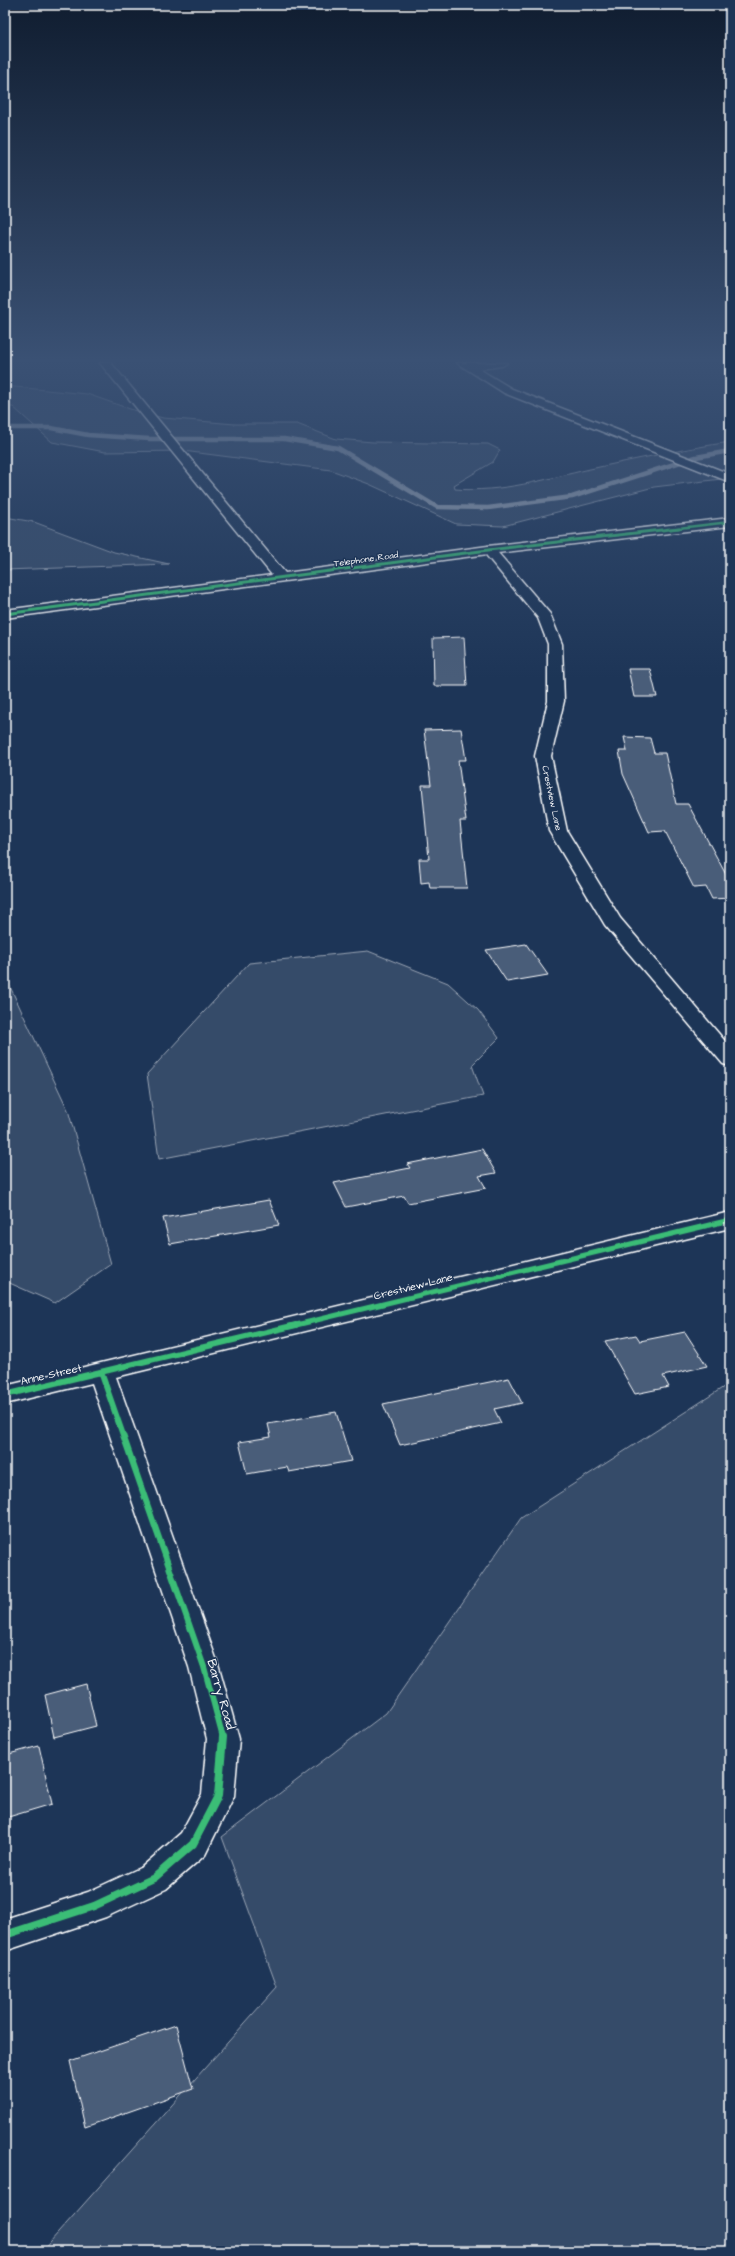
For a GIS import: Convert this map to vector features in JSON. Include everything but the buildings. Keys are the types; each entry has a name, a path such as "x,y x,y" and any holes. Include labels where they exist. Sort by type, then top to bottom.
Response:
{"street":[{"path":"191,468 282,578"},
{"path":"703,468 730,478"},
{"name":"Telephone Road","path":"5,614 488,550 730,522"},
{"name":"Crestview Lane","path":"488,550 545,617 556,644 556,701 543,756 558,831 612,921 730,1060"},
{"name":"Crestview Lane","path":"101,1372 730,1220"},
{"name":"Anne Street","path":"5,1395 101,1372"},
{"name":"Barry Road","path":"5,1935 94,1906 154,1878 192,1844 218,1796 223,1739 204,1667 101,1372"}],"shaded area":[{"path":"318,468 482,468 454,485 455,489 472,490 506,487 540,481 593,468 730,468 730,478 654,487 503,526 456,524 369,484 331,470"},
{"path":"5,517 34,522 114,552 169,564 5,570"},
{"path":"368,951 448,983 478,1010 499,1038 472,1065 483,1096 159,1159 147,1074 249,963"},
{"path":"5,976 68,1110 111,1264 55,1303 5,1281"},
{"path":"730,1383 730,2251 42,2251 277,1987 222,1837 386,1713 521,1518"}],"waterway":[{"path":"372,468 437,507 488,508 572,497 661,468"}],"cycle path":[{"path":"5,614 488,550 730,522"},
{"path":"5,1395 730,1220"},
{"path":"5,1935 94,1906 154,1878 193,1844 218,1796 223,1739 204,1667 101,1372"}]}
